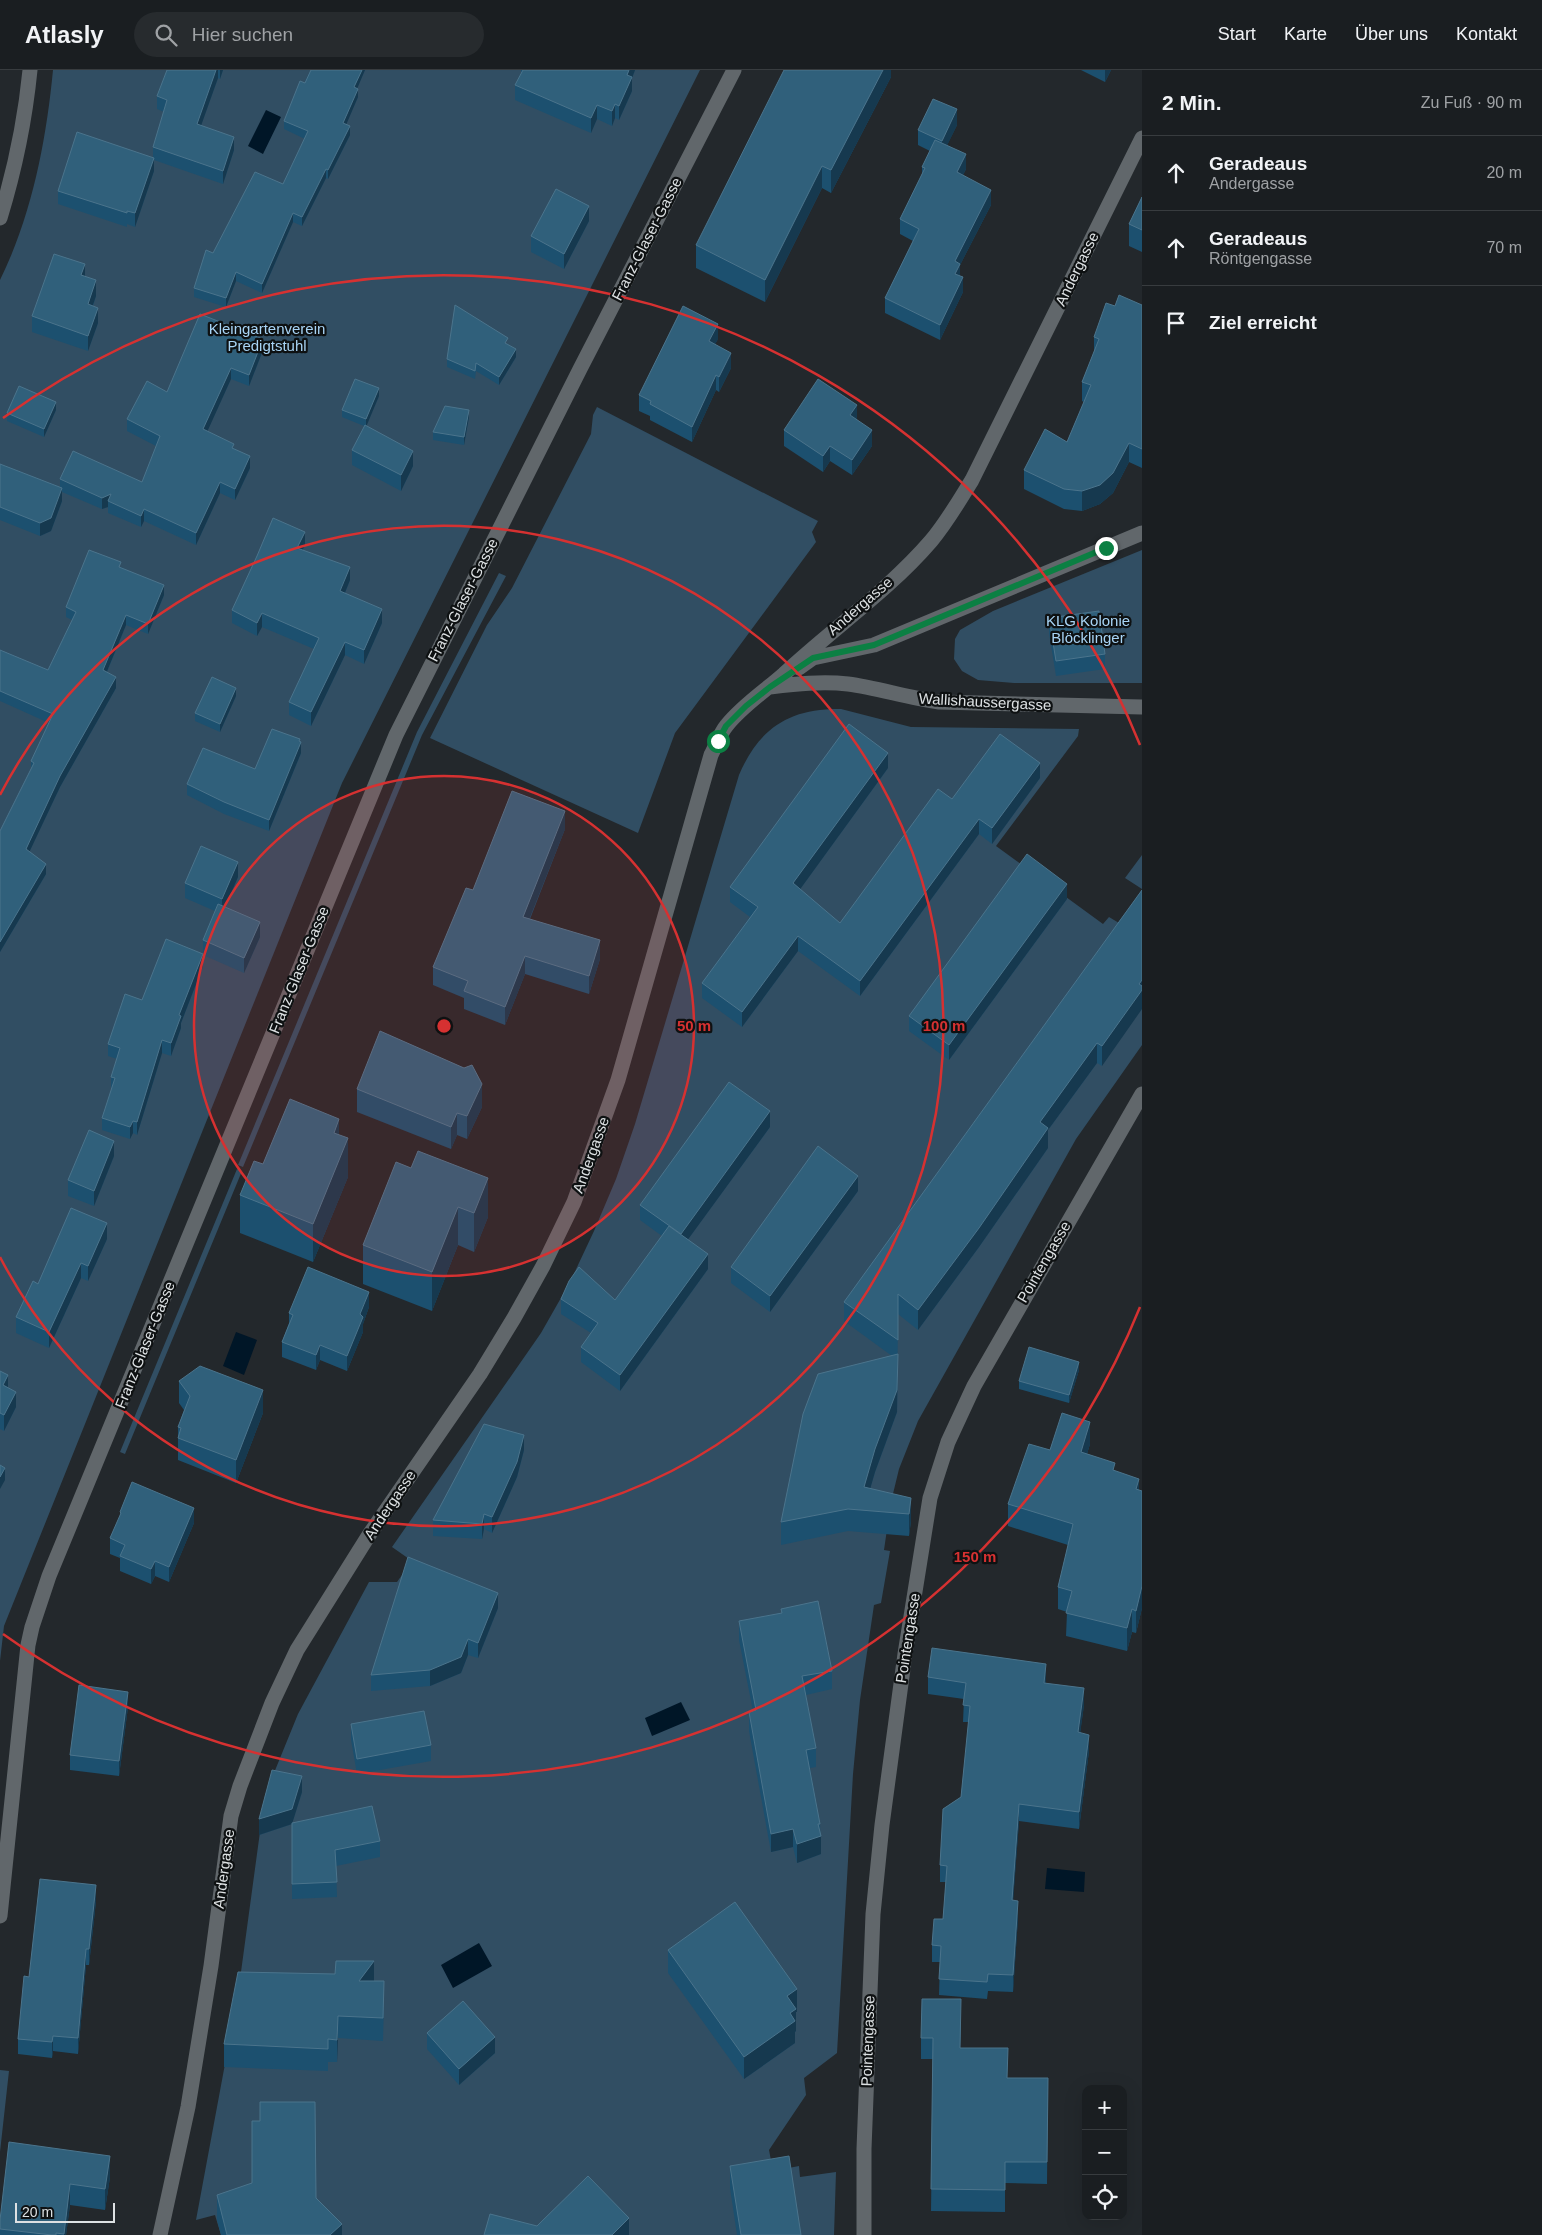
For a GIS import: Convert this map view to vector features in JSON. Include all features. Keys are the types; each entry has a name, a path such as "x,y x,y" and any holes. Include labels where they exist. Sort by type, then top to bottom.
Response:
{"street":[{"path":"0,218 20,142 30,70"},
{"name":"Franz-Glaser-Gasse","path":"0,1916 28,1645 49,1576 396,735 572,384 734,70"},
{"name":"Andergasse","path":"160,2235 188,2107 211,1966 231,1816 240,1786 268,1711 297,1650 369,1535 480,1374 543,1266 574,1202 618,1080 711,755 726,726 746,706 903,569 931,541 951,514 972,480 1142,138"},
{"path":"770,687 813,658 874,645 1142,533"},
{"name":"Wallishaussergasse","path":"770,687 823,682 850,684 913,699 939,702 1142,707"},
{"name":"Pointengasse","path":"864,2235 864,2150 874,1904 882,1825 930,1498 948,1442 974,1386 1142,1094"}],"green space":[{"name":"Kleingartenverein Predigtstuhl","path":"53,70 700,70 342,783 4,1626 0,1661 0,280 21,230 36,178 42,151"},
{"path":"597,407 818,521 812,532 816,542 675,733 638,833 430,738 487,625 512,588 591,434 593,415"},
{"name":"KLG Kolonie Blöcklinger","path":"1142,550 1142,683 1014,683 978,680 962,671 954,659 955,639 960,630 993,611"},
{"path":"499,573 506,576 422,735 243,1167 238,1165 417,732"},
{"path":"841,709 911,727 1079,729 1078,736 996,846 1103,924 1109,917 1129,929 1142,910 1142,1045 1076,1139 918,1421 899,1469 891,1502 884,1550 890,1551 881,1603 874,1605 860,1700 853,1774 837,2053 804,2078 806,2095 769,2150 773,2171 799,2166 800,2177 836,2172 834,2235 221,2235 215,2215 196,2220 238,1994 265,1795 298,1714 369,1582 397,1582 412,1561 392,1547 541,1333 570,1282 594,1231 616,1179 635,1124 739,775 747,759 756,745 778,724 806,712"},
{"path":"1142,855 1142,889 1125,878"},
{"path":"237,1169 242,1171 125,1454 120,1452"},
{"path":"0,2070 9,2071 0,2152"}],"shaded area":[{"path":"266,110 281,117 263,154 248,146"},
{"path":"236,1332 257,1340 244,1375 223,1366"},
{"path":"681,1702 690,1720 652,1736 645,1718"},
{"path":"1047,1868 1085,1872 1084,1892 1045,1889"},
{"path":"479,1943 492,1966 453,1988 441,1965"}],"building":[{"path":"167,70 216,70 197,124 234,137 223,171 153,147 167,100 157,96"},
{"path":"311,70 362,70 354,87 358,89 343,123 350,126 328,170 326,169 302,217 293,213 262,284 236,272 226,298 194,288 206,250 213,253 255,172 283,184 308,131 284,121 300,81 305,83"},
{"path":"523,70 629,70 627,75 632,77 619,106 615,104 612,111 597,105 591,118 515,85"},
{"path":"784,70 883,70 831,170 822,166 765,280 696,245"},
{"path":"933,99 957,109 942,141 918,130"},
{"path":"77,132 154,158 135,213 127,211 127,213 58,191"},
{"path":"935,140 966,154 957,172 991,190 955,261 960,264 955,274 963,277 940,325 885,298 919,229 900,219 925,168 922,167"},
{"path":"556,189 589,206 564,254 531,236"},
{"path":"1142,197 1142,230 1129,224"},
{"path":"54,254 85,264 81,275 96,280 88,304 98,308 88,336 32,316"},
{"path":"1119,295 1142,305 1142,449 1129,443 1113,473 1100,485 1082,491 1064,489 1024,470 1045,429 1067,442 1091,385 1082,382 1099,339 1094,337 1106,303 1115,306"},
{"path":"455,305 508,338 505,343 516,349 499,377 476,363 475,371 447,359"},
{"path":"683,306 718,324 709,341 731,353 719,377 716,375 692,427 650,404 651,401 639,395"},
{"path":"200,314 263,339 249,375 231,368 203,429 234,444 232,448 250,456 235,489 220,482 196,533 144,509 141,516 108,501 111,494 102,498 60,479 73,451 142,482 160,436 127,419 147,381 167,392"},
{"path":"355,379 379,388 366,419 342,410"},
{"path":"818,379 857,405 850,415 872,430 852,460 830,446 823,456 784,430"},
{"path":"19,386 56,402 44,429 7,413"},
{"path":"445,406 469,410 464,437 433,432"},
{"path":"365,425 413,451 401,475 352,450"},
{"path":"0,464 62,488 51,518 40,523 0,507"},
{"path":"273,518 305,532 297,548 350,567 340,591 382,609 364,650 345,642 311,712 289,702 319,638 262,613 257,623 232,610"},
{"path":"89,550 121,562 119,567 164,585 148,624 126,615 103,670 116,677 60,776 26,849 46,864 0,942 0,831 34,763 31,761 53,714 0,691 0,650 48,670 76,612 66,607"},
{"path":"1099,611 1105,654 1056,661 1049,618"},
{"path":"212,677 236,688 220,724 195,713"},
{"path":"849,724 888,753 793,883 840,923 938,789 952,799 1000,734 1040,763 992,828 979,819 860,981 798,936 742,1012 702,983 758,907 730,887"},
{"path":"272,729 300,739 299,741 301,742 269,820 224,802 187,784 203,748 255,769"},
{"path":"512,791 565,811 523,917 600,940 589,976 525,956 505,1007 464,991 468,981 433,967 466,888 473,890"},
{"path":"201,846 238,862 222,899 185,883"},
{"path":"1027,854 1067,884 949,1045 909,1016"},
{"path":"1142,890 1142,980 1139,984 1142,986 1142,990 1102,1046 1097,1043 1040,1122 1048,1128 979,1228 918,1310 898,1294 898,1340 844,1302"},
{"path":"218,904 260,922 244,958 203,940"},
{"path":"166,939 203,954 179,1015 181,1016 171,1043 162,1040 137,1122 133,1121 130,1127 102,1118 115,1078 111,1077 120,1048 108,1044 125,994 142,1000"},
{"path":"380,1031 464,1068 472,1065 482,1084 467,1116 457,1113 451,1127 357,1089"},
{"path":"729,1082 770,1111 681,1234 640,1205"},
{"path":"290,1099 339,1119 334,1133 348,1138 313,1224 240,1195 254,1161 263,1164"},
{"path":"89,1130 114,1141 94,1191 68,1180"},
{"path":"818,1146 858,1176 770,1296 731,1267"},
{"path":"418,1151 488,1178 474,1213 458,1207 432,1272 363,1245 396,1162 411,1168"},
{"path":"71,1208 107,1223 88,1266 81,1263 49,1332 16,1317 33,1281 38,1284"},
{"path":"669,1226 708,1254 620,1375 581,1347 598,1323 561,1299 569,1281 579,1267 615,1300"},
{"path":"308,1267 369,1292 360,1314 363,1317 347,1356 320,1345 316,1355 282,1342 293,1315 289,1313"},
{"path":"1029,1347 1079,1362 1069,1395 1019,1381"},
{"path":"898,1354 897,1390 875,1449 864,1487 911,1498 909,1514 848,1509 781,1522 803,1414 818,1374"},
{"path":"200,1366 263,1390 236,1460 178,1438 181,1428 178,1427 190,1396 179,1381"},
{"path":"0,1371 8,1375 3,1385 16,1392 4,1415 0,1413"},
{"path":"1062,1413 1090,1422 1081,1452 1115,1463 1113,1470 1139,1479 1136,1489 1142,1491 1142,1586 1136,1611 1132,1609 1127,1628 1066,1613 1072,1591 1058,1587 1073,1524 1008,1504 1029,1444 1050,1450"},
{"path":"484,1424 524,1435 517,1462 492,1517 484,1514 482,1524 433,1520"},
{"path":"0,1465 5,1468 0,1477"},
{"path":"132,1482 194,1508 169,1567 155,1561 151,1569 120,1556 125,1545 110,1538"},
{"path":"408,1557 498,1593 478,1643 468,1639 461,1657 430,1670 371,1675"},
{"path":"818,1601 832,1671 802,1676 816,1748 806,1750 821,1836 797,1844 793,1829 771,1834 749,1712 756,1710 739,1621 782,1613 781,1609"},
{"path":"932,1648 1046,1664 1044,1683 1084,1688 1078,1732 1089,1735 1079,1812 1019,1804 1012,1900 1018,1901 1013,1975 988,1974 987,1982 939,1979 941,1946 932,1945 934,1919 943,1919 947,1866 940,1865 943,1809 961,1797 970,1706 963,1705 966,1683 928,1677"},
{"path":"79,1685 128,1692 119,1761 70,1755"},
{"path":"424,1711 431,1745 357,1759 351,1724"},
{"path":"272,1770 302,1776 292,1809 259,1819"},
{"path":"372,1806 380,1841 335,1850 337,1882 292,1884 292,1823"},
{"path":"40,1879 96,1885 89,1949 86,1949 78,2038 53,2036 52,2042 18,2039 24,1976 29,1977"},
{"path":"735,1902 797,1989 787,1996 796,2009 790,2013 795,2021 744,2057 668,1950"},
{"path":"336,1961 374,1961 359,1981 384,1981 383,2018 338,2016 337,2040 328,2039 328,2049 224,2044 238,1972 335,1974"},
{"path":"922,1999 961,1999 960,2048 1008,2048 1007,2078 1048,2078 1047,2162 1005,2162 1005,2190 931,2189 933,2038 921,2038"},
{"path":"463,2001 495,2037 459,2069 427,2033"},
{"path":"260,2102 315,2102 316,2198 342,2224 330,2235 227,2235 217,2195 252,2183 252,2121 260,2121"},
{"path":"9,2142 110,2156 105,2189 70,2184 64,2234 56,2233 56,2235 52,2235 0,2229"},
{"path":"789,2156 801,2235 741,2235 730,2166"},
{"path":"588,2176 629,2218 612,2235 484,2235 490,2214 537,2226"}],"route":[{"path":"718,741 726,726 746,706 813,658 874,645 1106,548"}]}
